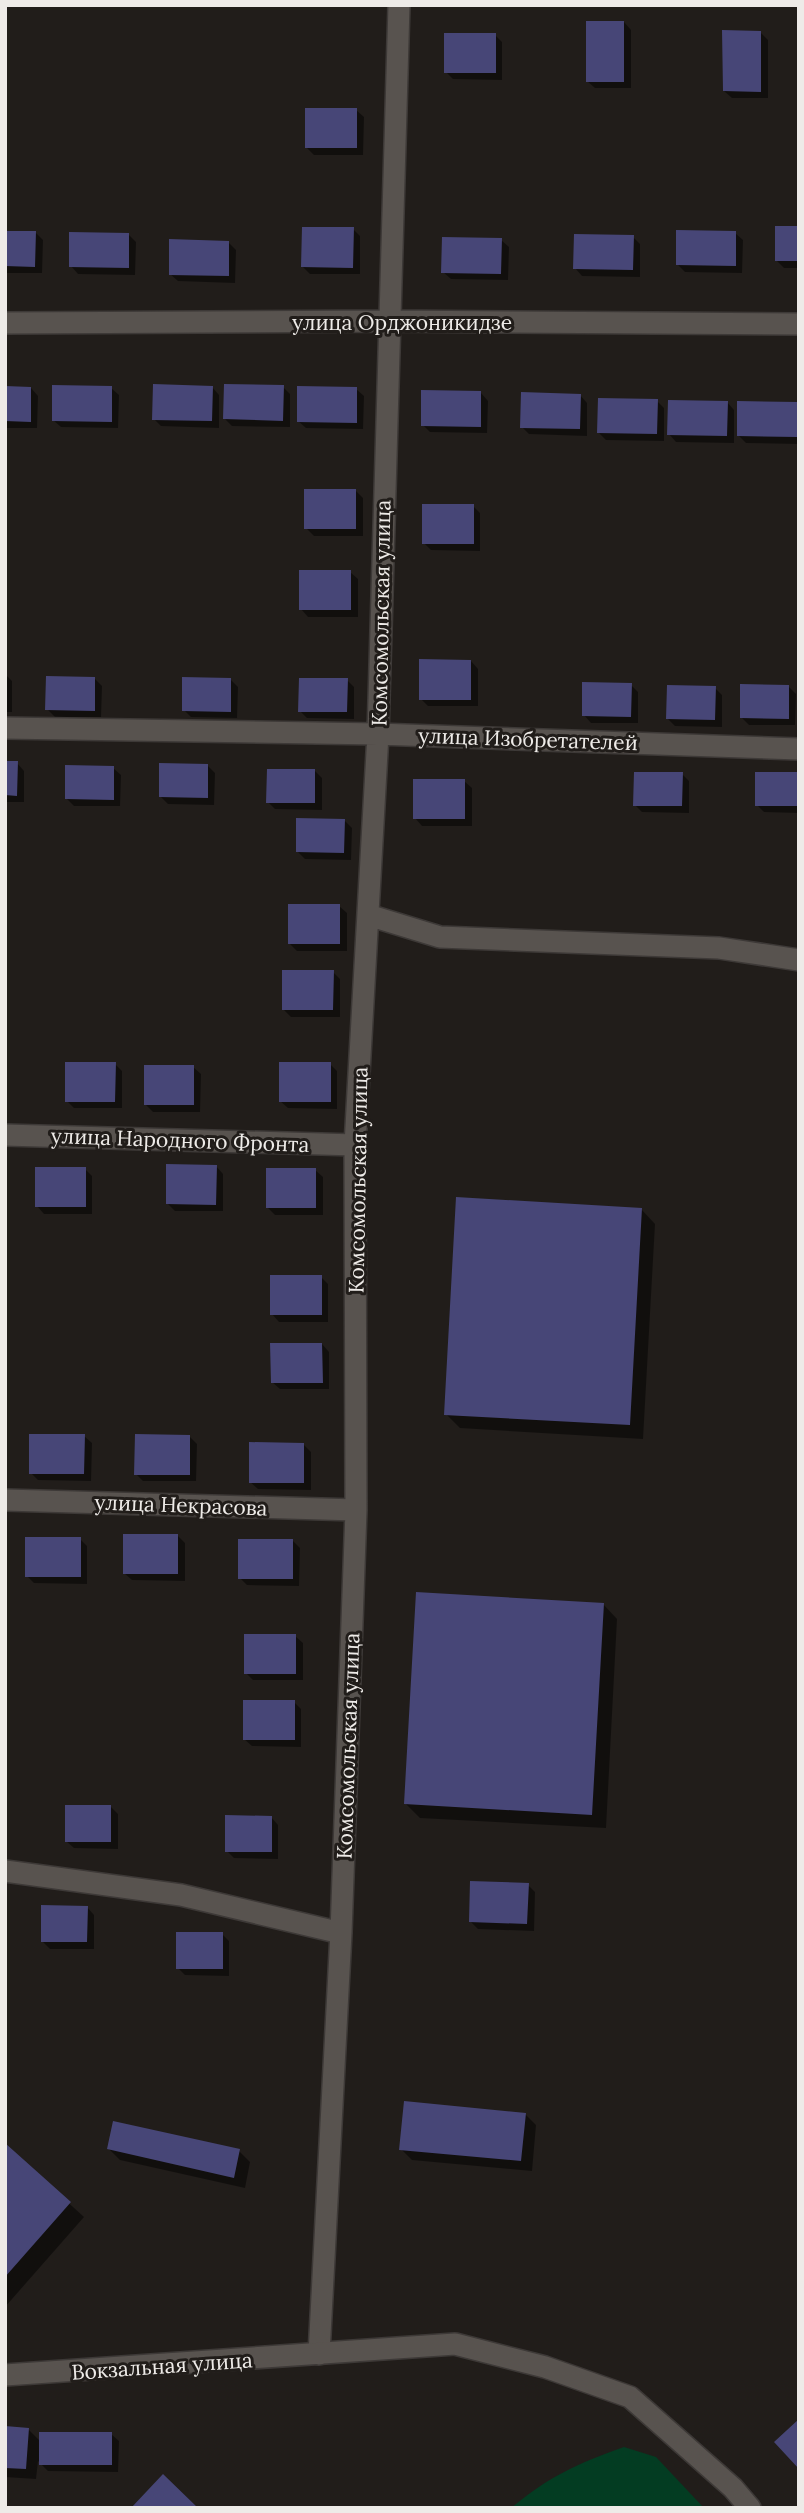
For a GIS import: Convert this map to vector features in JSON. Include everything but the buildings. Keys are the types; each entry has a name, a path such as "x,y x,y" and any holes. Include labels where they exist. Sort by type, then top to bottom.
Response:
{"street":[{"name":"Комсомольская улица","path":"319,2354 341,1933 356,1510 355,1145 378,734 399,5"},
{"name":"улица Орджоникидзе","path":"5,323 388,321 799,324"},
{"name":"улица Изобретателей","path":"5,727 378,734 799,749"},
{"path":"368,915 440,937 719,948 799,960"},
{"name":"улица Народного Фронта","path":"5,1135 355,1145"},
{"name":"улица Некрасова","path":"5,1500 356,1510"},
{"path":"5,1871 181,1895 341,1933"},
{"name":"Вокзальная улица","path":"5,2375 455,2344 545,2367 630,2397 733,2488 750,2508"}],"green space":[{"path":"624,2447 656,2457 704,2508 511,2508 564,2472"}]}
